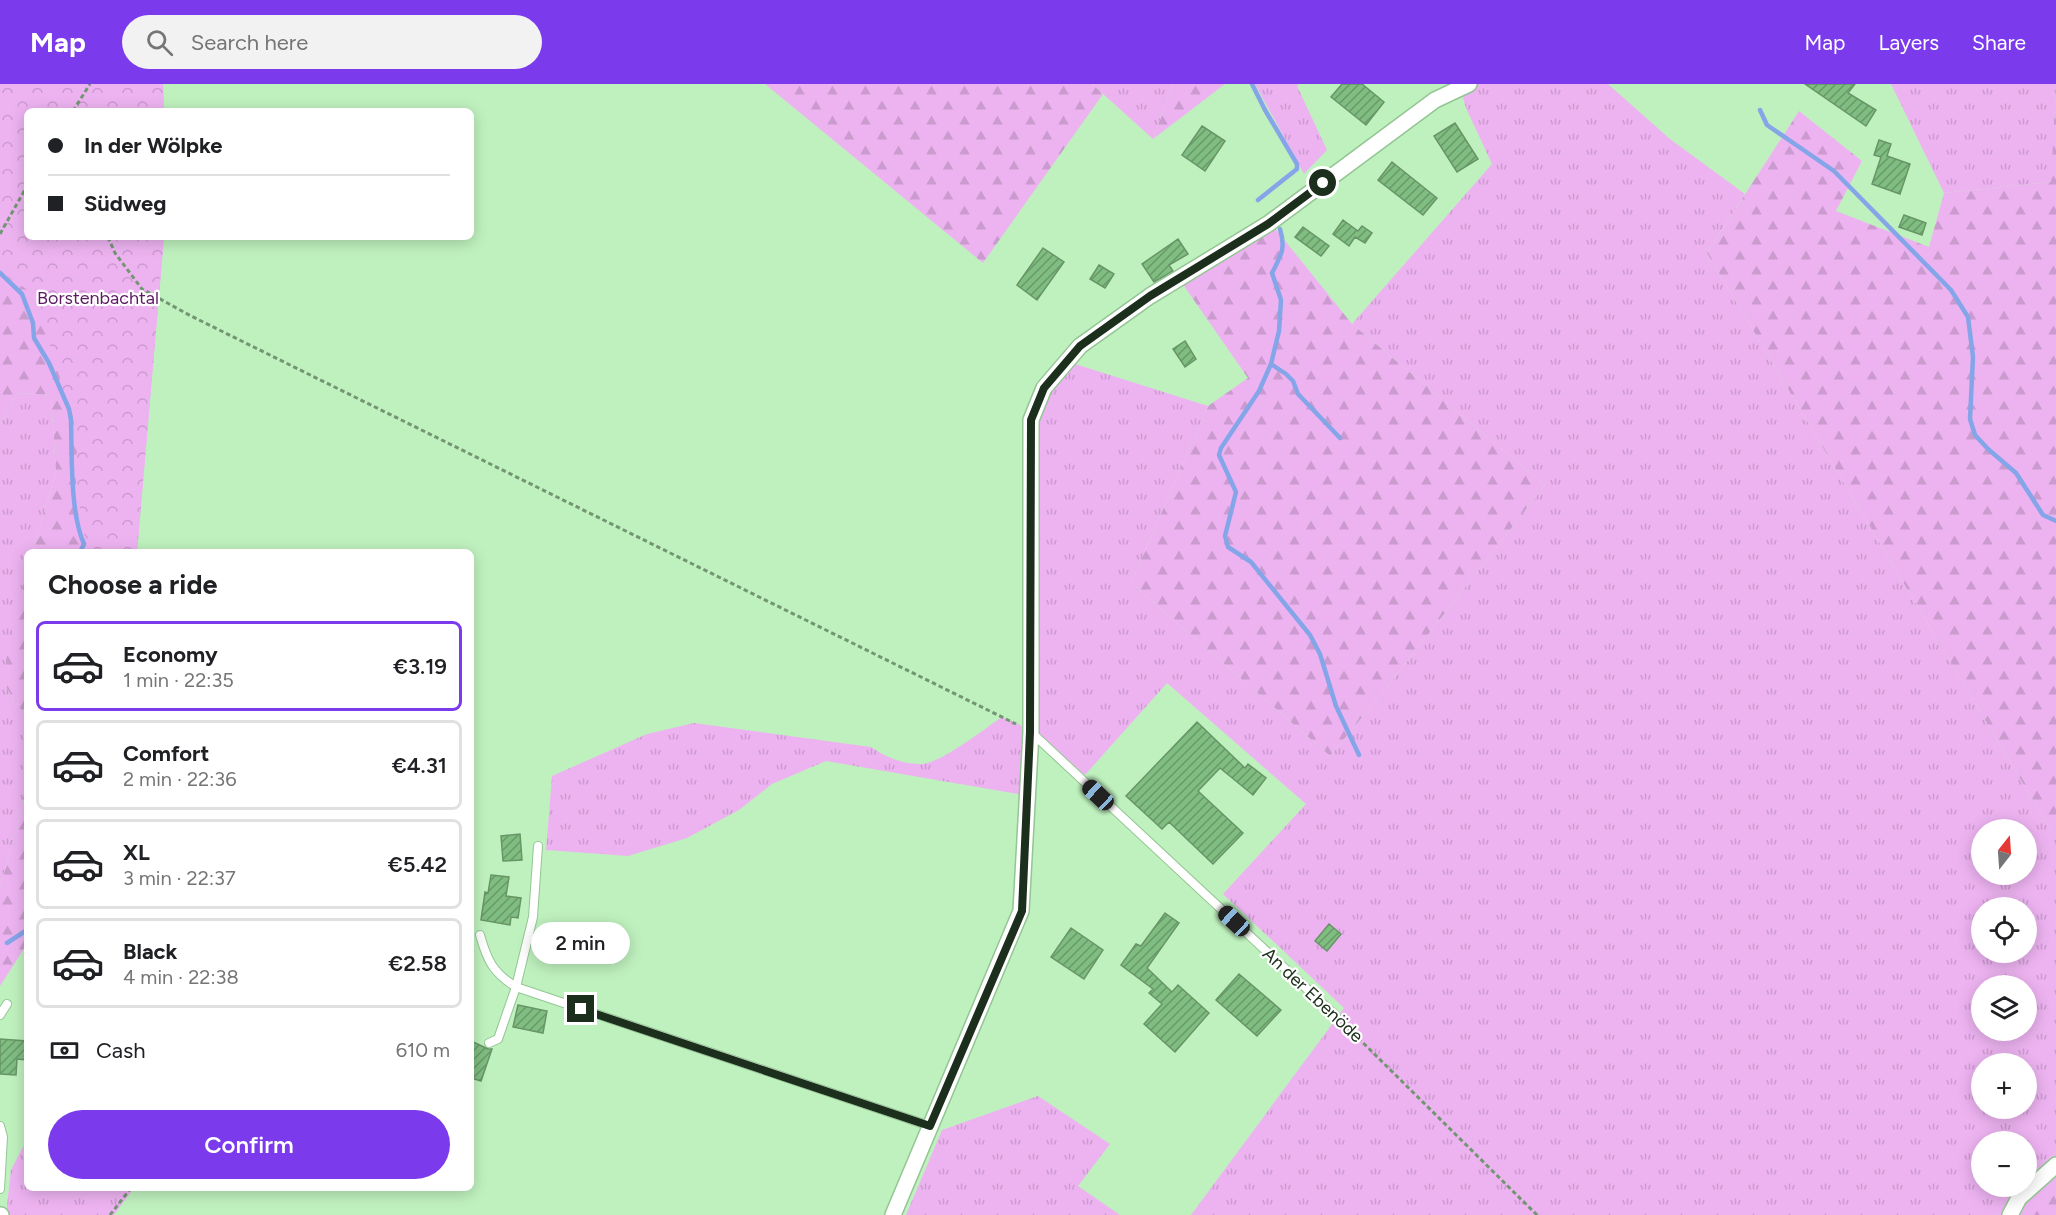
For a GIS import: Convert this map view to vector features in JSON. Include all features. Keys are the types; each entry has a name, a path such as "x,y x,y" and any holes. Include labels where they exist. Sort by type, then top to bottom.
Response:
{"street":[{"path":"893,1215 1022,911 1030,732 1031,420 1044,388 1080,346 1150,296 1268,224 1434,100 1469,84"},
{"path":"2010,1215 2019,1198 2056,1165"}],"lane":[{"name":"An der Ebenöde","path":"1030,732 1336,1016"},
{"path":"489,1043 498,1039 516,987 533,917 537,846"},
{"path":"480,935 486,957 500,977 516,987 930,1126"},
{"path":"0,1015 7,1004"},
{"path":"0,1126 3,1137 0,1189"}],"path":[{"path":"75,108 90,84"},
{"path":"0,234 24,191"},
{"path":"109,240 115,254 142,290 1030,732"},
{"name":"An der Ebenöde","path":"1336,1016 1537,1215"},
{"path":"110,1215 128,1191"}],"green space":[{"name":"Borstenbachtal","path":"0,84 163,84 164,108 24,108 24,240 164,240 137,549 33,549 56,473 51,395 17,393 0,425"},
{"name":"Borstenbachtal","path":"0,84 163,84 164,108 24,108 24,240 164,240 137,549 84,549 86,545 76,486 77,433 34,294 0,272"},
{"path":"765,84 1092,84 1103,94 983,263"},
{"path":"1092,84 1173,84 1153,139"},
{"path":"1173,84 1225,84 1153,139"},
{"path":"1255,84 1299,84 1297,86 1327,150 1304,174"},
{"path":"1459,84 1608,84 1670,139 1745,194 1707,253 2056,839 2056,1152 2037,1170 2037,1131 1971,1131 1971,1197 2012,1197 1998,1215 1191,1215 1344,1008 1223,894 1306,804 1167,683 1085,775 1035,732 1035,797 826,761 772,784 739,810 687,838 628,856 546,850 552,776 647,734 694,723 871,747 894,759 920,764 928,763 950,753 1002,717 1027,728 1024,418 1038,382 1064,354 1075,364 1208,406 1131,583 1330,756 1545,485 1352,324 1492,164 1466,108"},
{"path":"1891,84 2056,84 2052,182 1944,193"},
{"path":"2056,84 2056,839 1707,253 1799,111 1862,161 1836,211 1929,247 1944,193 2051,182"},
{"path":"1274,227 1352,324 1545,485 1330,756 1131,583 1208,406 1248,378 1182,283"},
{"path":"17,393 51,395 56,473 33,549 24,549 24,585 4,684 24,714 24,792 21,812 0,888 0,425"},
{"path":"24,582 24,714 4,684 7,652"},
{"path":"24,792 24,949 0,986 0,888 21,812"},
{"path":"1038,1096 1110,1144 1078,1186 1120,1215 906,1215 942,1130"},
{"path":"24,1145 24,1191 132,1191 114,1215 6,1215 11,1170"},
{"path":"2056,1152 2056,1215 1998,1215 2010,1197 2037,1197 2037,1170"}],"building":[{"path":"1342,84 1362,84 1384,102 1366,125 1331,97"},
{"path":"1805,84 1855,84 1848,93 1876,110 1866,126"},
{"path":"1455,123 1478,159 1457,172 1434,136"},
{"path":"1202,126 1225,141 1205,171 1182,155"},
{"path":"1879,140 1891,144 1887,156 1910,164 1900,194 1872,184 1881,157 1874,155"},
{"path":"1392,162 1437,198 1423,215 1378,180"},
{"path":"1904,215 1926,223 1922,235 1899,227"},
{"path":"1343,220 1358,231 1362,226 1372,233 1365,243 1355,237 1349,246 1333,234"},
{"path":"1303,227 1329,246 1321,256 1295,237"},
{"path":"1178,239 1188,254 1169,265 1173,271 1154,282 1142,264"},
{"path":"1043,248 1064,262 1037,300 1017,285"},
{"path":"1099,265 1114,274 1105,288 1090,279"},
{"path":"1185,341 1196,359 1185,367 1173,349"},
{"path":"1197,722 1245,768 1248,764 1266,778 1253,795 1220,768 1198,791 1243,833 1213,864 1169,822 1162,829 1126,796"},
{"path":"520,834 522,860 503,861 501,836"},
{"path":"491,875 509,877 506,896 521,898 518,918 511,917 510,925 481,920 485,892 488,893"},
{"path":"1165,913 1179,923 1147,968 1172,992 1178,985 1209,1013 1175,1052 1144,1024 1162,1004 1149,993 1153,989 1121,965 1136,944 1141,946"},
{"path":"1329,924 1341,934 1327,951 1315,941"},
{"path":"1071,928 1103,950 1084,979 1051,957"},
{"path":"1239,974 1281,1010 1257,1036 1216,1000"},
{"path":"518,1005 547,1011 543,1033 513,1027"},
{"path":"0,1039 24,1041 24,1060 17,1059 16,1075 0,1074"},
{"path":"474,1042 492,1049 481,1081 474,1079"}],"waterway":[{"path":"1252,84 1297,164 1297,169 1258,200"},
{"path":"1760,110 1767,125 1834,171 1951,290 1968,317 1973,357 1970,419 1975,435 2016,473 2043,515 2056,521"},
{"path":"1280,229 1283,242 1282,252 1272,273 1281,300 1279,331 1271,364 1259,391 1221,448 1219,455 1236,492 1225,536 1228,547 1251,562 1310,635 1320,654 1336,706 1359,755"},
{"path":"0,273 22,294 33,323 34,338 49,363 69,409 74,500 79,531 84,544 82,549"},
{"path":"1271,364 1293,381 1298,394 1340,438"},
{"path":"7,943 24,932"}],"route":[{"path":"581,1009 930,1126 1022,911 1030,732 1031,420 1044,388 1080,346 1150,296 1268,224 1323,183"}]}
